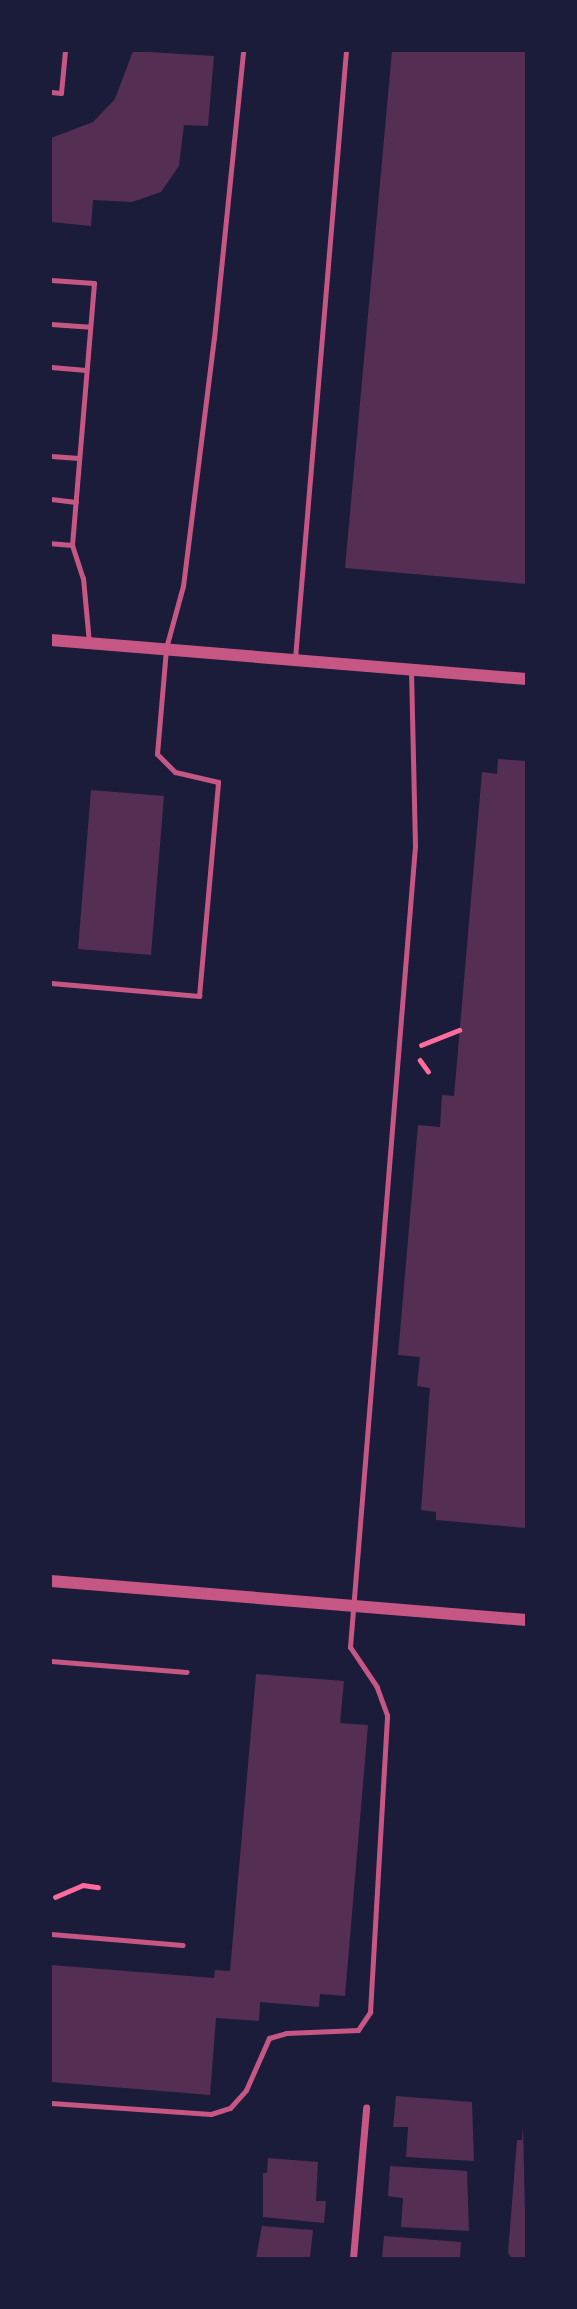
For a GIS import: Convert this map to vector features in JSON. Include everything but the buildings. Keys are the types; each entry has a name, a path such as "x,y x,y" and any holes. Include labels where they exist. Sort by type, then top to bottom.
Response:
{"street":[{"path":"51,640 526,679"},
{"path":"51,1581 526,1620"},
{"path":"353,2258 366,2108"}],"lane":[{"path":"51,92 61,93 65,51"},
{"path":"51,983 199,996 218,782 175,772 157,754 166,648 183,586 243,51"},
{"path":"295,659 346,51"},
{"path":"51,280 94,283 72,545 83,578 89,643"},
{"path":"51,324 90,327"},
{"path":"51,368 86,370"},
{"path":"51,456 79,458"},
{"path":"51,499 76,502"},
{"path":"51,543 72,545"},
{"path":"51,2103 211,2114 230,2108 246,2090 269,2038 286,2033 358,2030 370,2012 387,1715 377,1687 350,1647 415,846 411,670"},
{"path":"51,1661 187,1672"},
{"path":"51,1934 183,1945"}],"path":[{"path":"426,1042 459,1030"},
{"path":"55,1897 83,1885 98,1886"}]}
